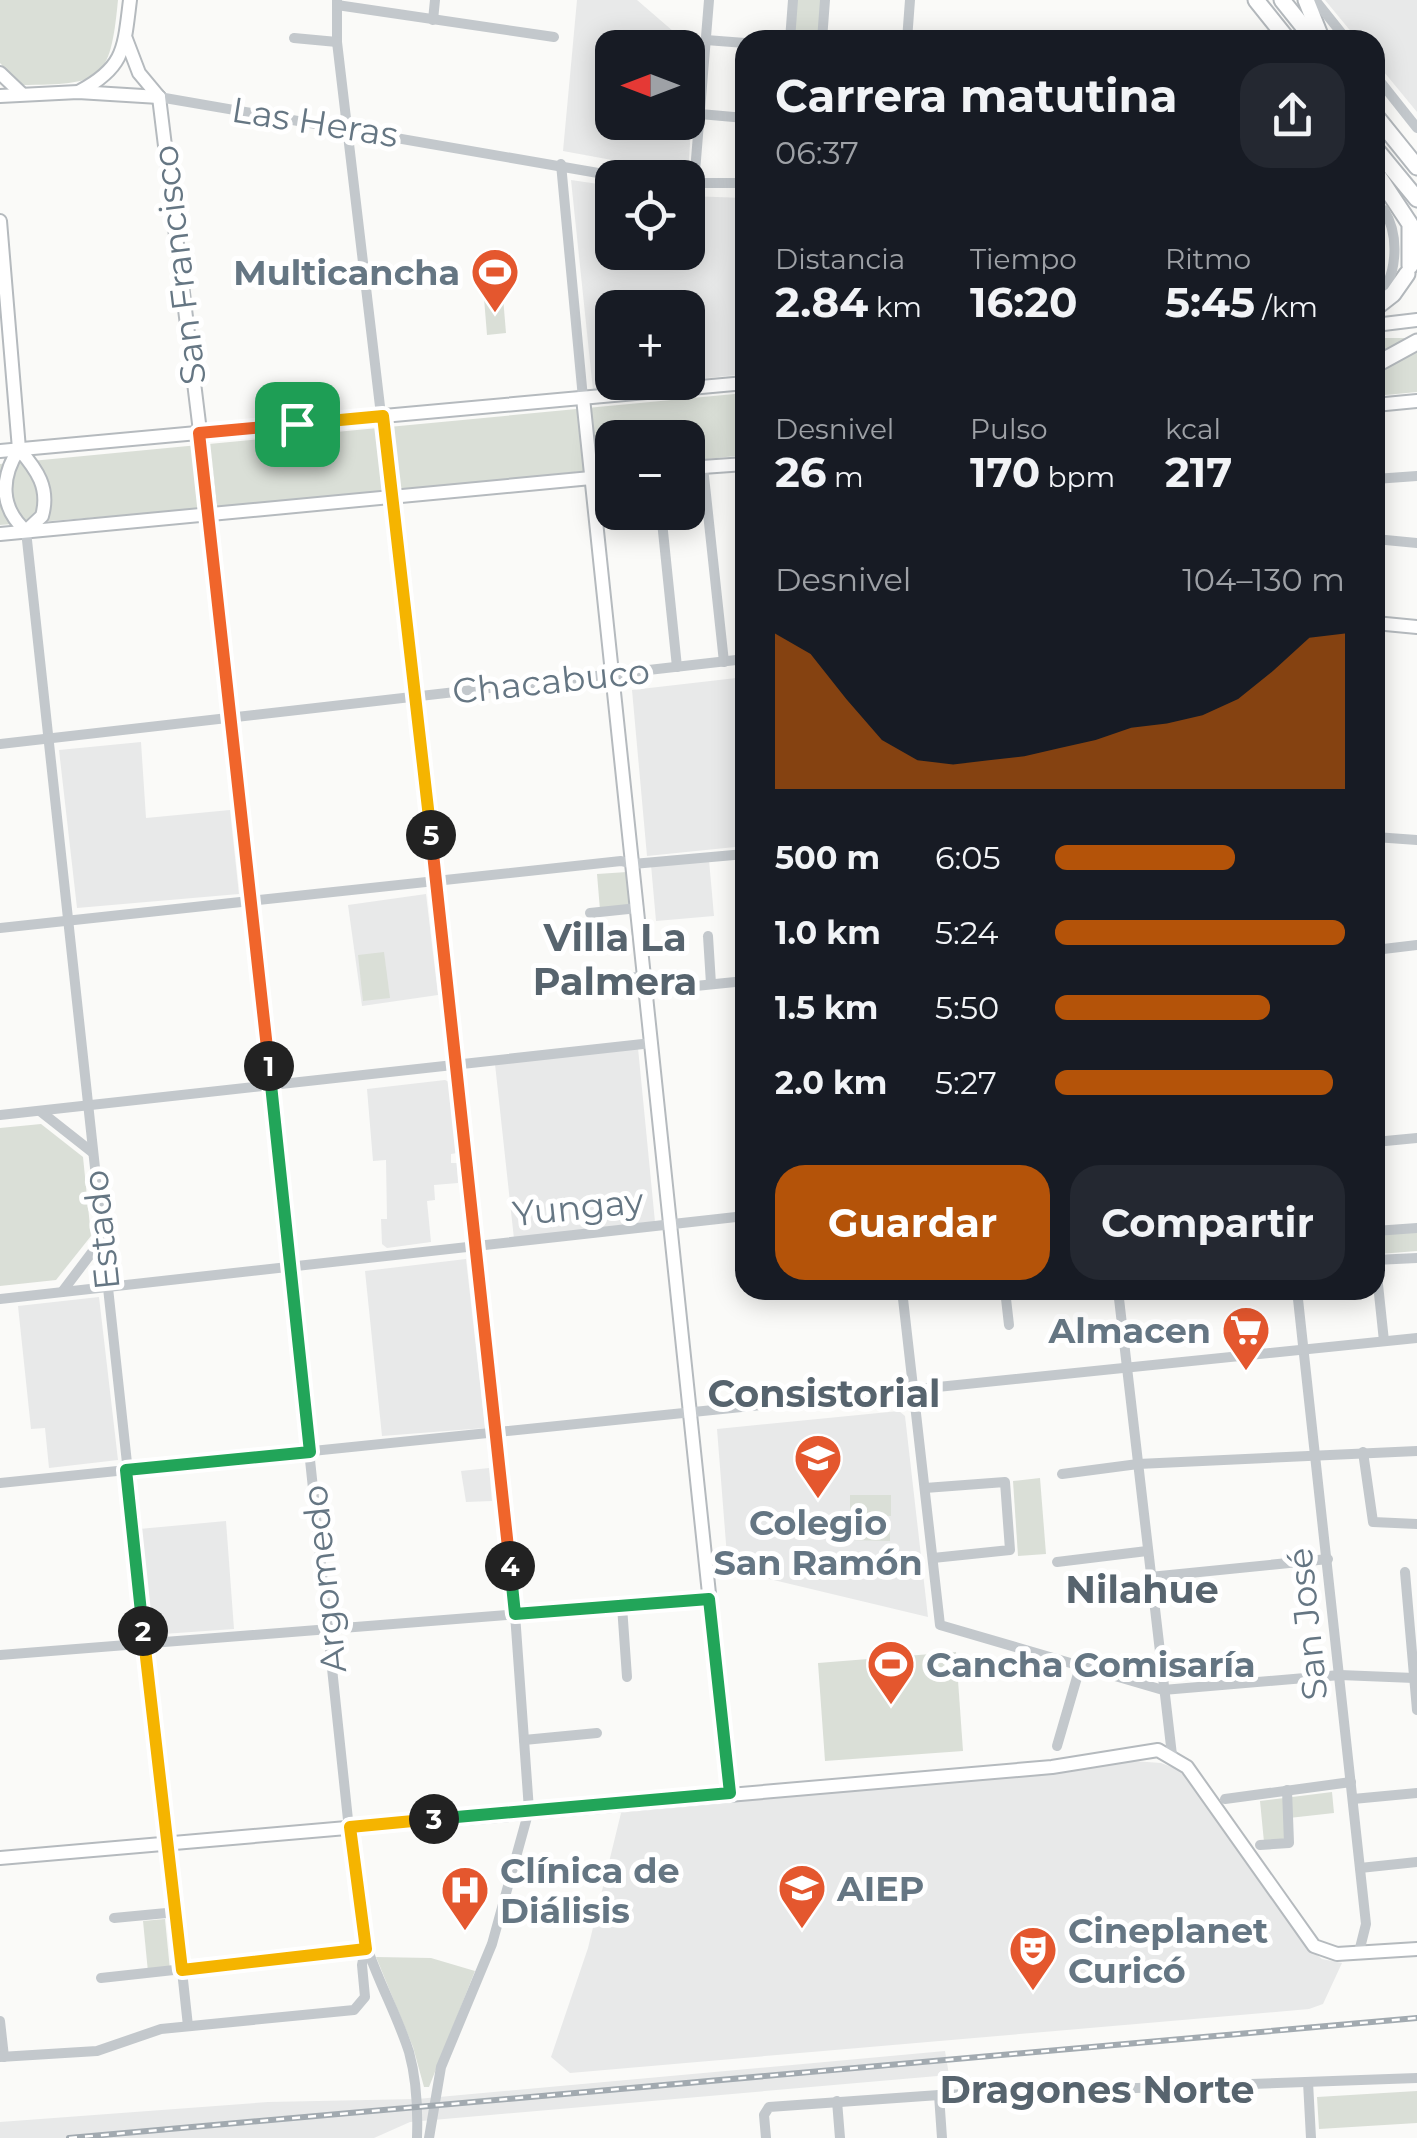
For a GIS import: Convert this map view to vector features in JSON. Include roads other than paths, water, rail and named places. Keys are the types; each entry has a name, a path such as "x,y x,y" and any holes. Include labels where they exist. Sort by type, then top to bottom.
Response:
{"highway":[{"path":"1256,0 1279,30"},
{"path":"1282,0 1306,30"},
{"path":"1306,0 1318,30"},
{"path":"1385,127 1417,166"},
{"path":"1385,160 1417,198"},
{"path":"1385,185 1408,218 1413,244 1408,270 1393,294 1385,298"},
{"path":"1385,360 1417,342"}],"main road":[{"path":"78,92 112,70 126,38 130,0"},
{"path":"126,38 139,73 159,97"},
{"path":"0,72 21,93"},
{"name":"Las Heras","path":"0,96 78,92 159,97"},
{"name":"San Francisco","path":"159,97 199,433"},
{"path":"0,221 19,449 6,471 2,491 9,514 26,527"},
{"path":"1385,324 1417,320"},
{"path":"0,451 735,384"},
{"path":"583,398 730,1793"},
{"path":"1385,404 1417,401"},
{"name":"Argomedo","path":"199,433 210,513"},
{"name":"Estado","path":"19,449 40,476 44,490 42,516 26,527"},
{"path":"705,467 735,465"},
{"path":"0,534 26,527 595,478"},
{"path":"1385,624 1417,627"},
{"path":"0,1858 1052,1767 1138,1751 1172,1755 1196,1780 1310,1942 1329,1953 1417,1949"}],"street":[{"path":"433,20 436,0"},
{"path":"705,52 708,0"},
{"path":"791,30 793,0"},
{"path":"823,30 826,0"},
{"path":"908,30 910,0"},
{"path":"1315,0 1339,30"},
{"path":"421,2137 441,2067 492,1944 529,1810 515,1614 496,1434 383,416 336,42 337,3 554,37"},
{"path":"294,38 336,42"},
{"path":"706,40 735,42"},
{"path":"1385,88 1417,128"},
{"name":"Las Heras","path":"159,97 349,126 595,171"},
{"path":"705,114 735,117"},
{"path":"561,164 583,398"},
{"path":"705,183 735,183"},
{"path":"1385,216 1392,224 1393,266 1385,290"},
{"path":"20,461 29,468 38,492 36,512 26,527 18,523 8,494 12,470 20,461"},
{"path":"1385,479 1417,476"},
{"path":"705,477 724,662"},
{"name":"Argomedo","path":"188,2026 354,2010 363,2004 366,1949 210,513"},
{"name":"Estado","path":"26,527 188,2026"},
{"path":"662,530 677,667"},
{"path":"1385,540 1417,542"},
{"name":"Chacabuco","path":"0,744 735,660"},
{"path":"1385,838 1417,840"},
{"path":"0,928 621,861 634,864 735,855"},
{"path":"590,913 638,908"},
{"path":"708,936 711,984"},
{"path":"1385,949 1417,946"},
{"path":"584,984 735,982"},
{"path":"0,1115 652,1044"},
{"path":"40,1111 92,1152"},
{"path":"1385,1141 1417,1138"},
{"name":"Yungay","path":"0,1299 735,1217"},
{"path":"1385,1230 1417,1228"},
{"path":"62,1292 102,1239"},
{"path":"1385,1258 1417,1258"},
{"path":"903,1300 940,1625 1163,1690 1340,1676 1414,1678"},
{"path":"1007,1300 1010,1325"},
{"path":"1119,1300 1172,1755"},
{"name":"San José","path":"1298,1300 1366,1924 1359,1952"},
{"path":"1380,1300 1384,1342"},
{"path":"0,1483 1417,1338"},
{"path":"1062,1474 1138,1464 1417,1451"},
{"path":"1363,1452 1373,1522 1417,1524"},
{"path":"925,1488 1005,1482 1010,1550 933,1558"},
{"path":"1057,1562 1147,1552"},
{"path":"1150,1577 1328,1560"},
{"path":"1405,1572 1412,1596 1417,1710"},
{"path":"0,1655 709,1599"},
{"path":"622,1606 627,1678"},
{"path":"1057,1746 1080,1667"},
{"path":"524,1740 597,1733"},
{"path":"1225,1798 1351,1782"},
{"path":"1260,1846 1289,1843 1286,1790"},
{"path":"1353,1799 1417,1792"},
{"path":"1360,1868 1417,1862"},
{"path":"114,1918 176,1912"},
{"path":"100,1978 366,1949"},
{"name":"Argomedo","path":"366,1949 410,2055 421,2137"},
{"path":"0,2021 2,2057 97,2050 148,2033 188,2026"},
{"path":"766,2138 764,2115 769,2107 938,2094 1417,2078"},
{"path":"1308,2082 1311,2138"},
{"path":"938,2094 942,2138"},
{"path":"837,2101 840,2138"}],"railway":[{"path":"69,2138 1417,2018"}],"place":[{"name":"Multicancha","path":"495,314"},
{"name":"Almacen","path":"1246,1372"},
{"name":"Colegio San Ramón","path":"818,1500"},
{"name":"Cancha Comisaría","path":"891,1706"},
{"name":"AIEP","path":"802,1930"},
{"name":"Clínica de Diálisis","path":"465,1932"},
{"name":"Cineplanet Curicó","path":"1033,1992"}],"district":[{"name":"Villa La Palmera","path":"615,959"},
{"name":"Consistorial","path":"824,1393"},
{"name":"Nilahue","path":"1142,1589"},
{"name":"Dragones Norte","path":"1097,2089"}]}
